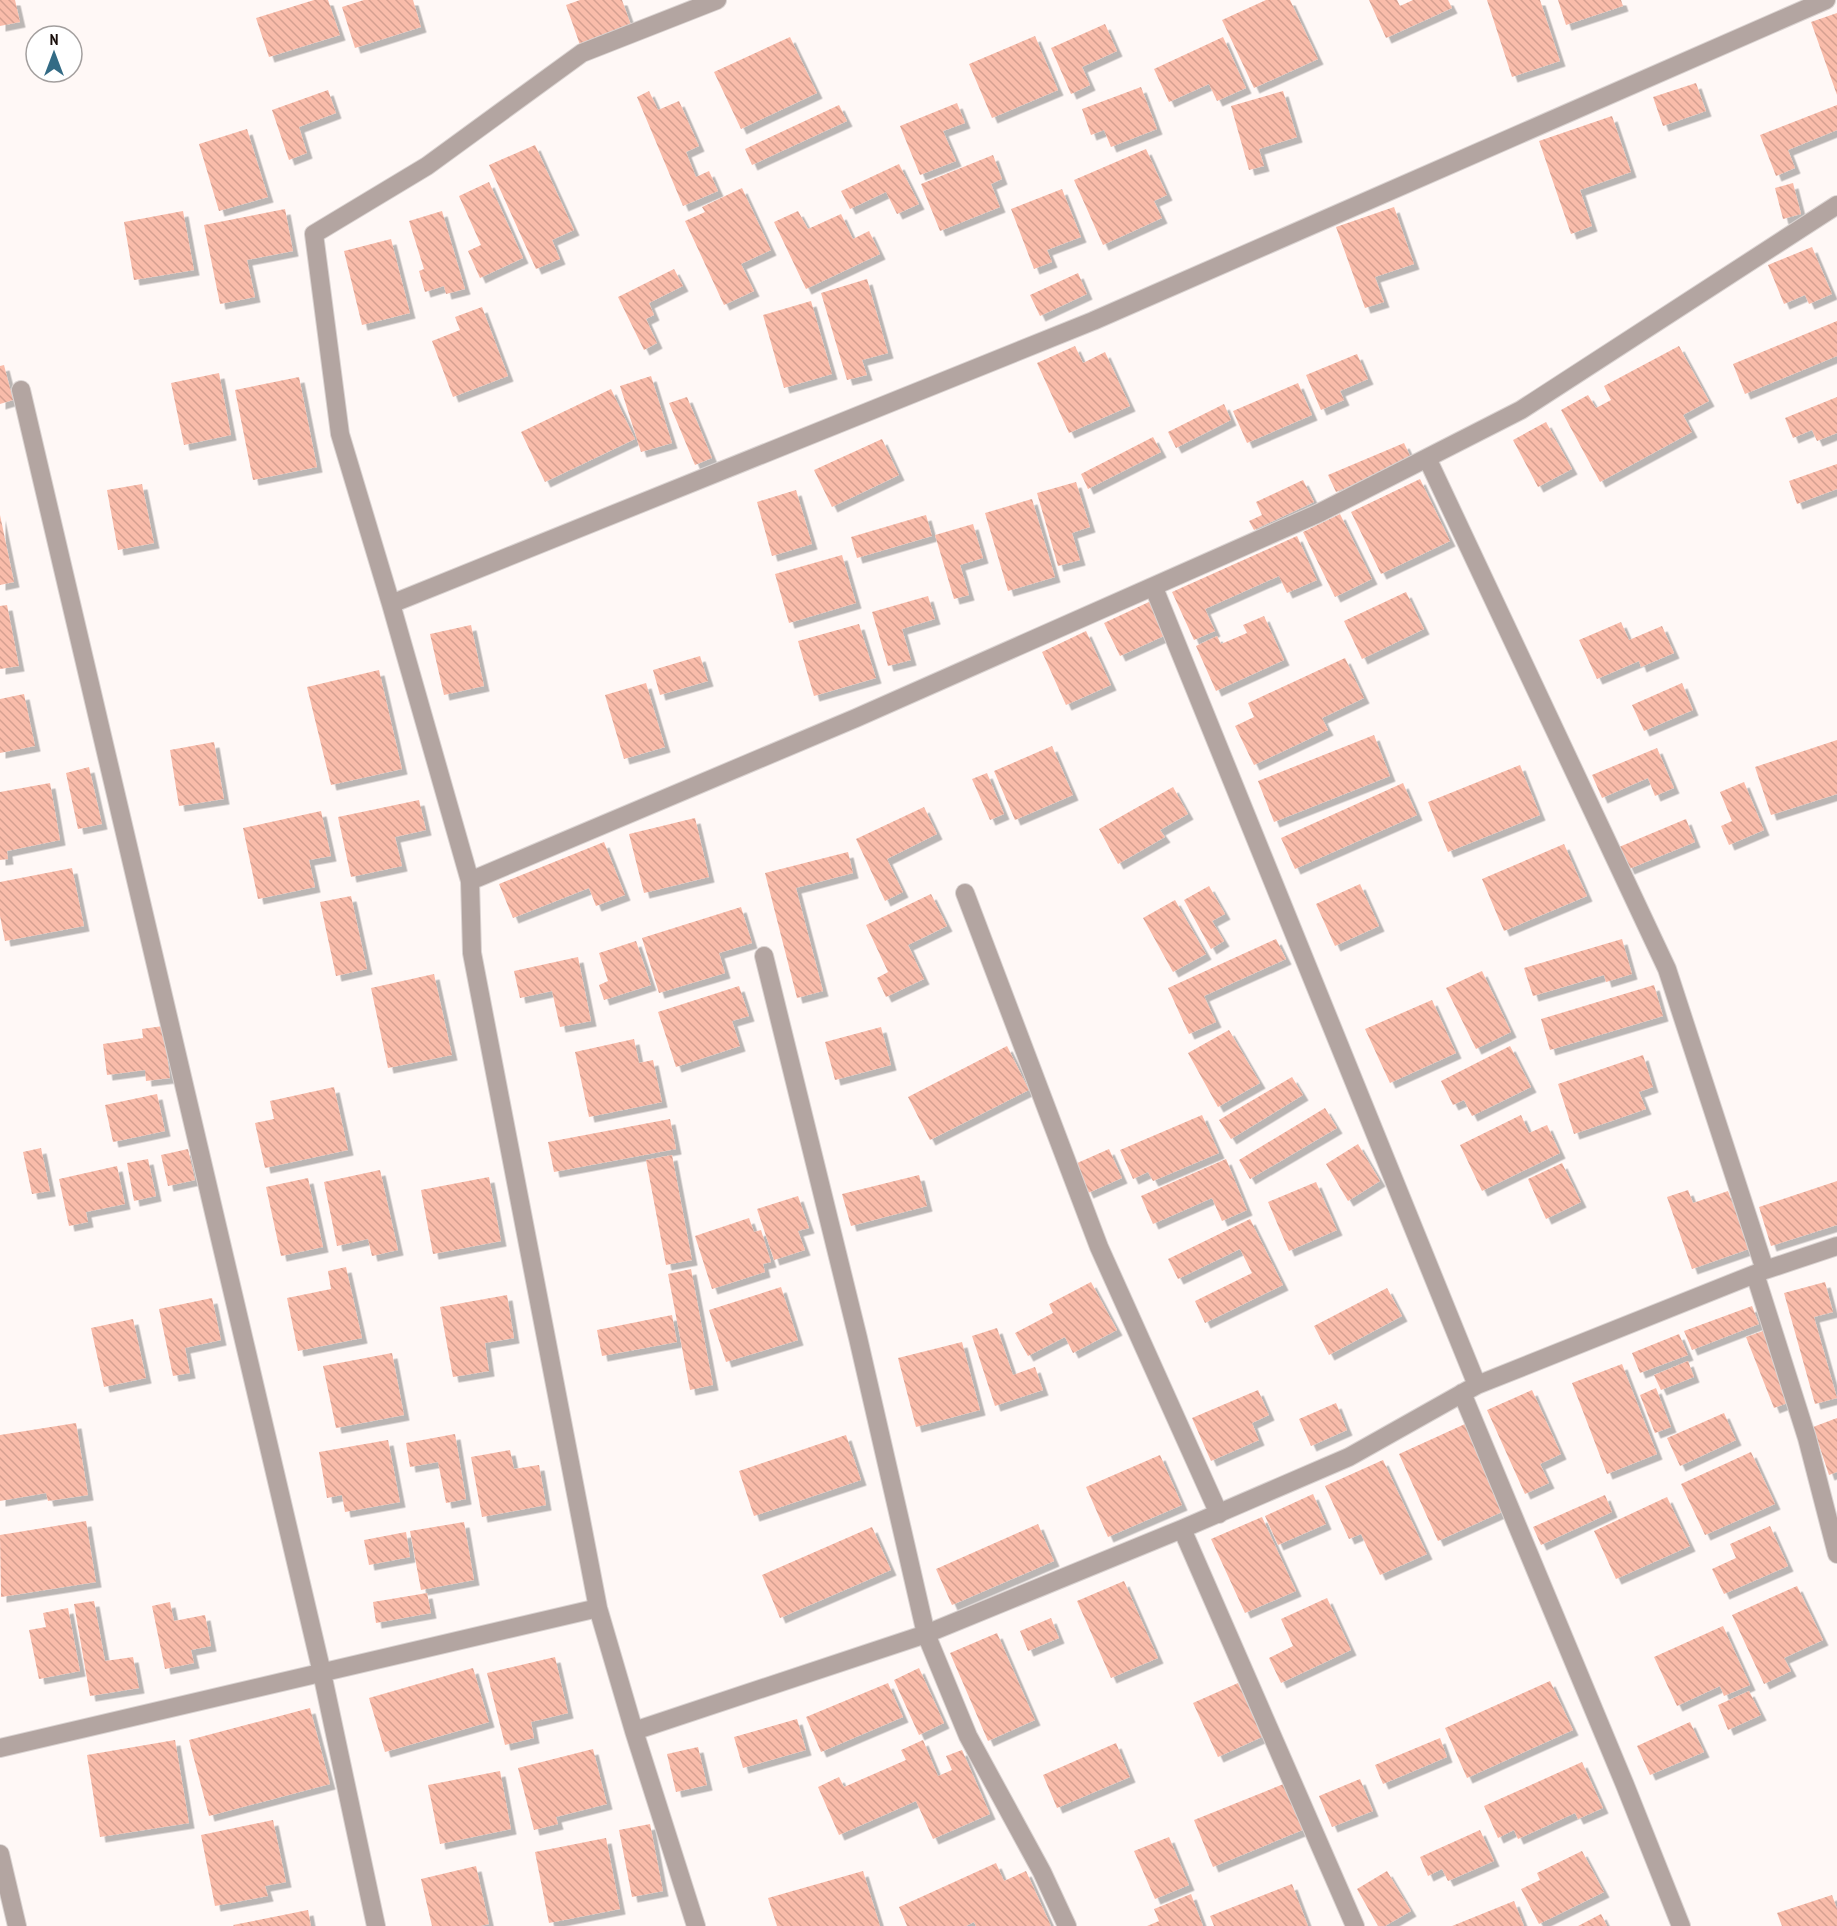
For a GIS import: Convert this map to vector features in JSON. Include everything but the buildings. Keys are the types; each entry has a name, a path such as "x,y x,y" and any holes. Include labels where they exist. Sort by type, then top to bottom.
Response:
{"street":[{"path":"696,1926 634,1731 598,1608 472,953 470,881 340,434 314,234 427,166 582,53 717,0"},
{"path":"391,604 1093,321 1826,0"},
{"path":"470,881 856,718 1319,513 1521,410 1837,205"},
{"path":"21,390 322,1673 376,1926"},
{"path":"1427,458 1667,969 1760,1272 1837,1554"},
{"path":"1154,588 1681,1926"},
{"path":"965,893 1099,1247 1219,1514"},
{"path":"764,956 858,1338 926,1635 968,1736 1042,1872 1067,1926"},
{"path":"634,1731 926,1635 1219,1514 1349,1457 1470,1389 1760,1272 1837,1246"},
{"path":"1182,1529 1355,1926"},
{"path":"0,1748 598,1608"},
{"path":"0,1854 17,1926"}]}
